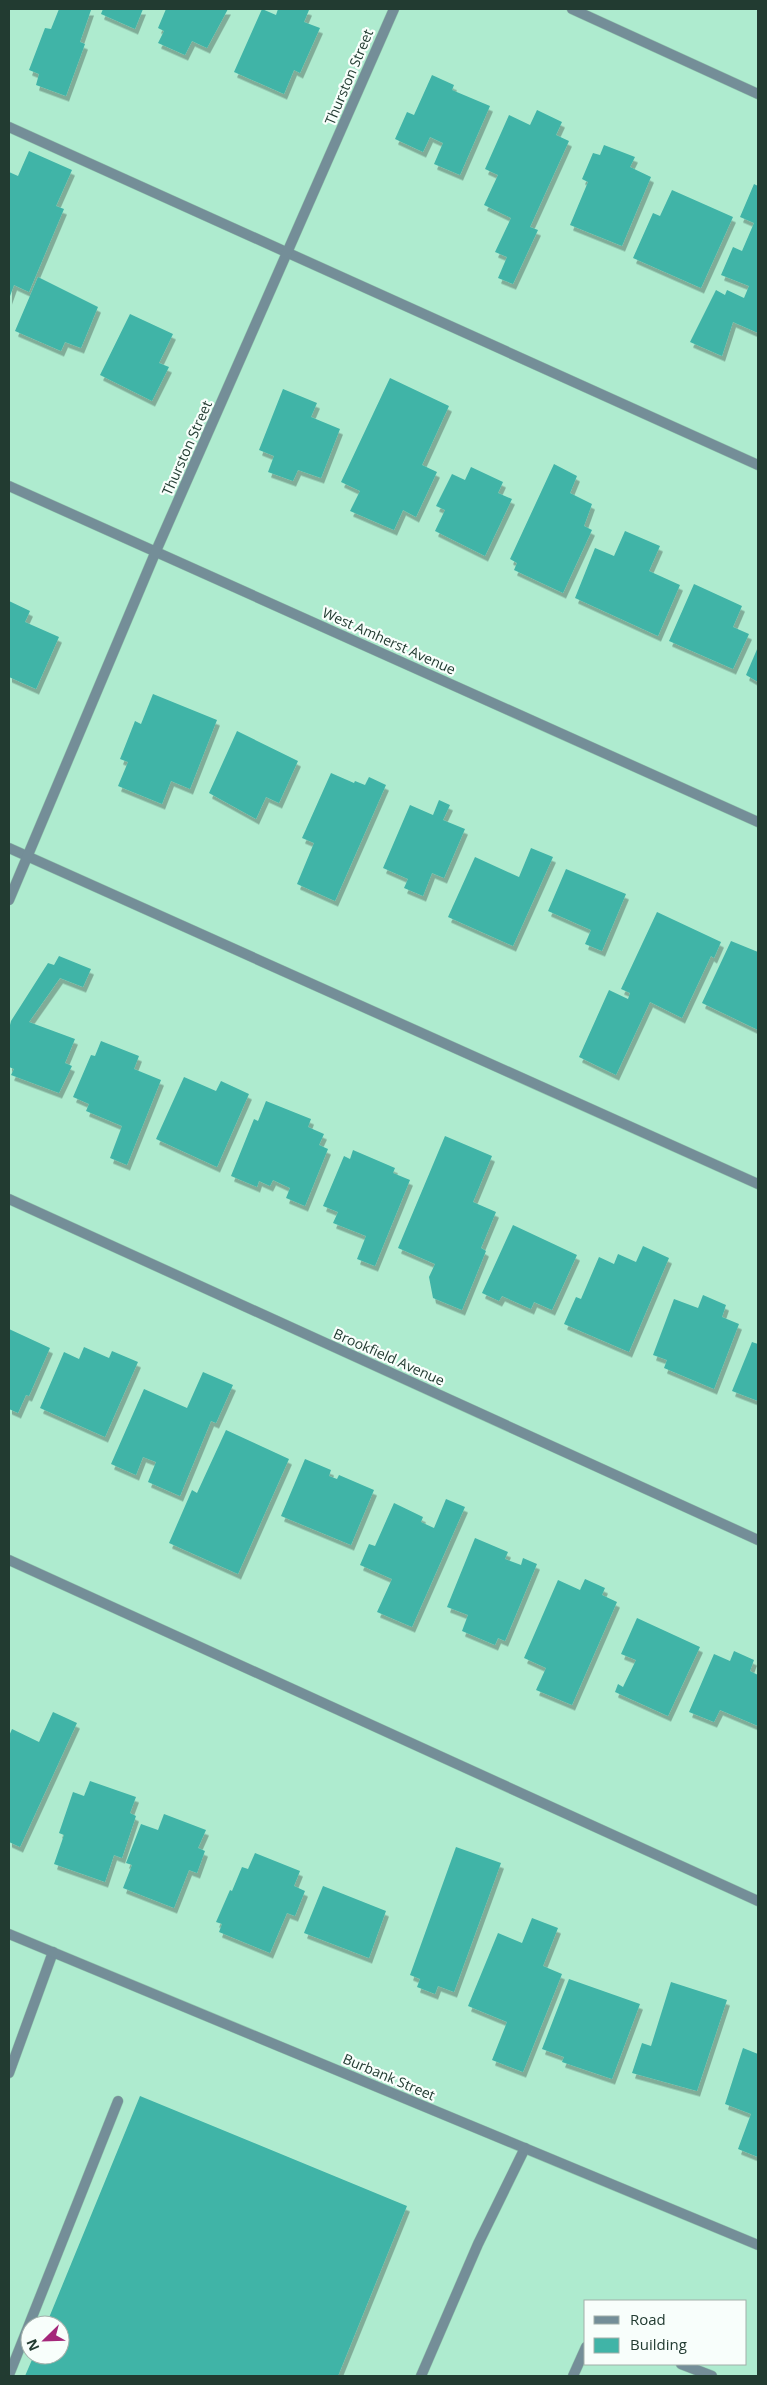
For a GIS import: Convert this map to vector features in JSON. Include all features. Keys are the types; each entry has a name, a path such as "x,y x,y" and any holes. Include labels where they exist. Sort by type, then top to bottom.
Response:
{"street":[{"name":"Thurston Street","path":"9,900 156,551 394,9"},
{"path":"572,9 758,94"},
{"path":"9,127 758,465"},
{"name":"West Amherst Avenue","path":"9,486 758,822"},
{"path":"9,848 758,1184"},
{"name":"Brookfield Avenue","path":"9,1199 758,1540"},
{"path":"9,1560 758,1901"},
{"name":"Burbank Street","path":"9,1934 758,2245"},
{"path":"9,2073 53,1952"},
{"path":"9,2375 118,2101"},
{"path":"421,2376 478,2244 525,2148"},
{"path":"573,2376 584,2351"},
{"path":"684,2369 712,2376"}],"building":[{"path":"59,9 91,10 80,42 85,44 66,96 36,85 39,74 29,70 45,28 51,29"},
{"path":"103,9 143,9 135,29 101,14"},
{"path":"166,9 228,9 207,48 192,41 185,55 158,43 164,31 158,28"},
{"path":"262,9 276,15 278,9 306,9 309,10 304,22 320,28 300,73 294,70 284,94 234,72"},
{"path":"432,75 454,85 452,90 490,106 460,175 434,164 443,143 430,137 423,152 395,139 407,112 414,115"},
{"path":"537,110 562,122 556,135 569,141 530,227 538,230 513,284 498,278 507,257 495,252 511,218 484,205 498,175 485,169 509,115 530,125"},
{"path":"604,145 635,157 630,167 651,177 622,246 570,225 588,182 582,179 593,153 600,155"},
{"path":"29,151 72,170 56,206 64,209 29,292 14,285 9,299 9,172 18,176"},
{"path":"754,184 758,186 758,333 733,322 722,356 690,342 716,290 725,295 727,290 744,298 749,286 721,275 733,247 742,251 754,223 740,217"},
{"path":"672,190 733,217 701,288 633,258 653,213 660,216"},
{"path":"38,277 98,307 81,348 65,342 61,351 15,331"},
{"path":"130,314 173,334 159,363 169,367 152,401 100,375"},
{"path":"390,378 449,406 422,465 437,472 416,517 403,510 394,530 350,511 360,491 341,482"},
{"path":"283,389 317,403 311,417 340,429 321,478 298,470 293,481 268,472 274,456 259,450"},
{"path":"554,464 577,476 570,493 592,504 584,526 592,530 563,593 514,570 517,563 510,559"},
{"path":"471,467 503,482 498,493 512,499 485,556 435,531 445,510 436,506 452,474 465,480"},
{"path":"625,531 660,546 649,571 680,585 658,636 575,598 595,548 614,556"},
{"path":"694,584 742,606 733,627 749,634 733,669 669,641"},
{"path":"9,601 30,611 25,622 59,637 36,689 9,677"},
{"path":"758,647 758,682 746,675"},
{"path":"153,694 217,720 190,789 171,781 162,804 118,786 128,762 120,759 135,721 141,724"},
{"path":"237,731 298,761 279,803 266,797 256,819 209,793"},
{"path":"331,773 354,783 355,781 365,785 369,777 386,785 335,901 297,884 314,843 302,838"},
{"path":"439,800 450,805 443,820 465,829 444,878 432,873 423,896 404,888 408,879 383,868 410,805 433,815"},
{"path":"531,848 553,857 513,946 448,917 475,857 519,877"},
{"path":"566,869 626,894 602,951 585,944 591,930 548,911"},
{"path":"657,912 721,942 714,958 711,956 682,1018 650,1002 616,1075 579,1057 609,990 628,999 630,993 621,989"},
{"path":"731,941 758,952 758,1030 702,1003"},
{"path":"59,956 91,969 83,987 60,978 29,1022 75,1039 65,1063 72,1066 59,1093 11,1075 14,1069 9,1067 9,1029 11,1021 48,963 54,965"},
{"path":"101,1041 139,1056 134,1069 161,1080 127,1165 110,1158 122,1126 86,1111 89,1104 73,1097 91,1055 95,1056"},
{"path":"184,1077 216,1091 221,1081 249,1094 217,1167 156,1139"},
{"path":"266,1101 311,1119 308,1127 324,1134 319,1145 328,1149 305,1206 286,1198 290,1188 273,1180 270,1186 259,1181 257,1187 231,1176 254,1119 258,1121"},
{"path":"445,1136 492,1156 473,1202 496,1212 481,1248 486,1251 462,1310 433,1298 429,1277 435,1264 398,1248"},
{"path":"353,1150 395,1168 393,1173 410,1180 375,1266 357,1259 366,1236 333,1223 338,1212 323,1206 344,1156 350,1159"},
{"path":"513,1225 577,1255 552,1310 534,1302 531,1309 502,1296 499,1301 482,1293"},
{"path":"643,1246 669,1258 629,1352 564,1324 576,1297 581,1299 599,1257 614,1264 618,1254 636,1262"},
{"path":"703,1295 726,1305 722,1317 739,1324 714,1389 664,1368 667,1360 653,1355 674,1299 698,1308"},
{"path":"9,1329 50,1348 29,1396 26,1395 18,1413 9,1409"},
{"path":"752,1342 758,1344 758,1401 732,1391"},
{"path":"84,1347 109,1358 112,1351 138,1362 105,1437 40,1408 64,1352 79,1359"},
{"path":"203,1372 233,1385 216,1423 211,1421 180,1496 148,1482 156,1462 143,1457 136,1475 111,1464 144,1389 187,1408"},
{"path":"226,1430 289,1459 238,1574 169,1543 192,1490 197,1493"},
{"path":"305,1459 331,1470 329,1476 337,1479 339,1475 374,1490 351,1545 281,1516"},
{"path":"446,1499 465,1507 412,1627 377,1612 392,1579 360,1565 369,1544 375,1546 394,1503 423,1517 421,1522 434,1528"},
{"path":"475,1538 508,1552 505,1559 521,1565 523,1558 537,1564 505,1641 498,1638 495,1645 462,1631 468,1615 447,1607"},
{"path":"585,1579 605,1588 602,1595 617,1602 572,1705 536,1690 546,1668 524,1658 558,1580 580,1590"},
{"path":"637,1618 700,1647 668,1716 615,1692 618,1684 623,1687 636,1660 621,1654"},
{"path":"734,1651 754,1660 750,1671 758,1675 758,1726 720,1710 714,1722 689,1712 714,1654 730,1661"},
{"path":"53,1712 77,1723 20,1847 9,1842 9,1736 12,1729 39,1742"},
{"path":"90,1781 136,1797 130,1813 136,1816 122,1858 114,1855 105,1882 54,1864 64,1835 59,1833 73,1792 84,1796"},
{"path":"164,1814 206,1830 198,1848 205,1851 197,1873 189,1870 174,1908 123,1888 132,1865 126,1863 141,1824 158,1830"},
{"path":"456,1847 501,1863 454,1992 438,1986 435,1994 417,1987 420,1979 410,1975"},
{"path":"255,1853 300,1871 294,1886 305,1891 295,1916 287,1913 270,1953 219,1932 222,1924 216,1922 242,1867 248,1869"},
{"path":"323,1886 386,1911 369,1958 304,1933"},
{"path":"532,1918 558,1928 543,1966 562,1974 523,2072 492,2060 507,2022 468,2006 498,1933 522,1943"},
{"path":"569,1979 640,2004 612,2079 562,2062 564,2057 542,2049"},
{"path":"671,1982 727,2000 697,2091 632,2073 642,2043 651,2046"},
{"path":"743,2048 758,2054 758,2157 738,2149 751,2114 725,2104"},
{"path":"140,2096 407,2206 338,2376 25,2376 30,2365 70,2365 70,2315 50,2315"}]}
